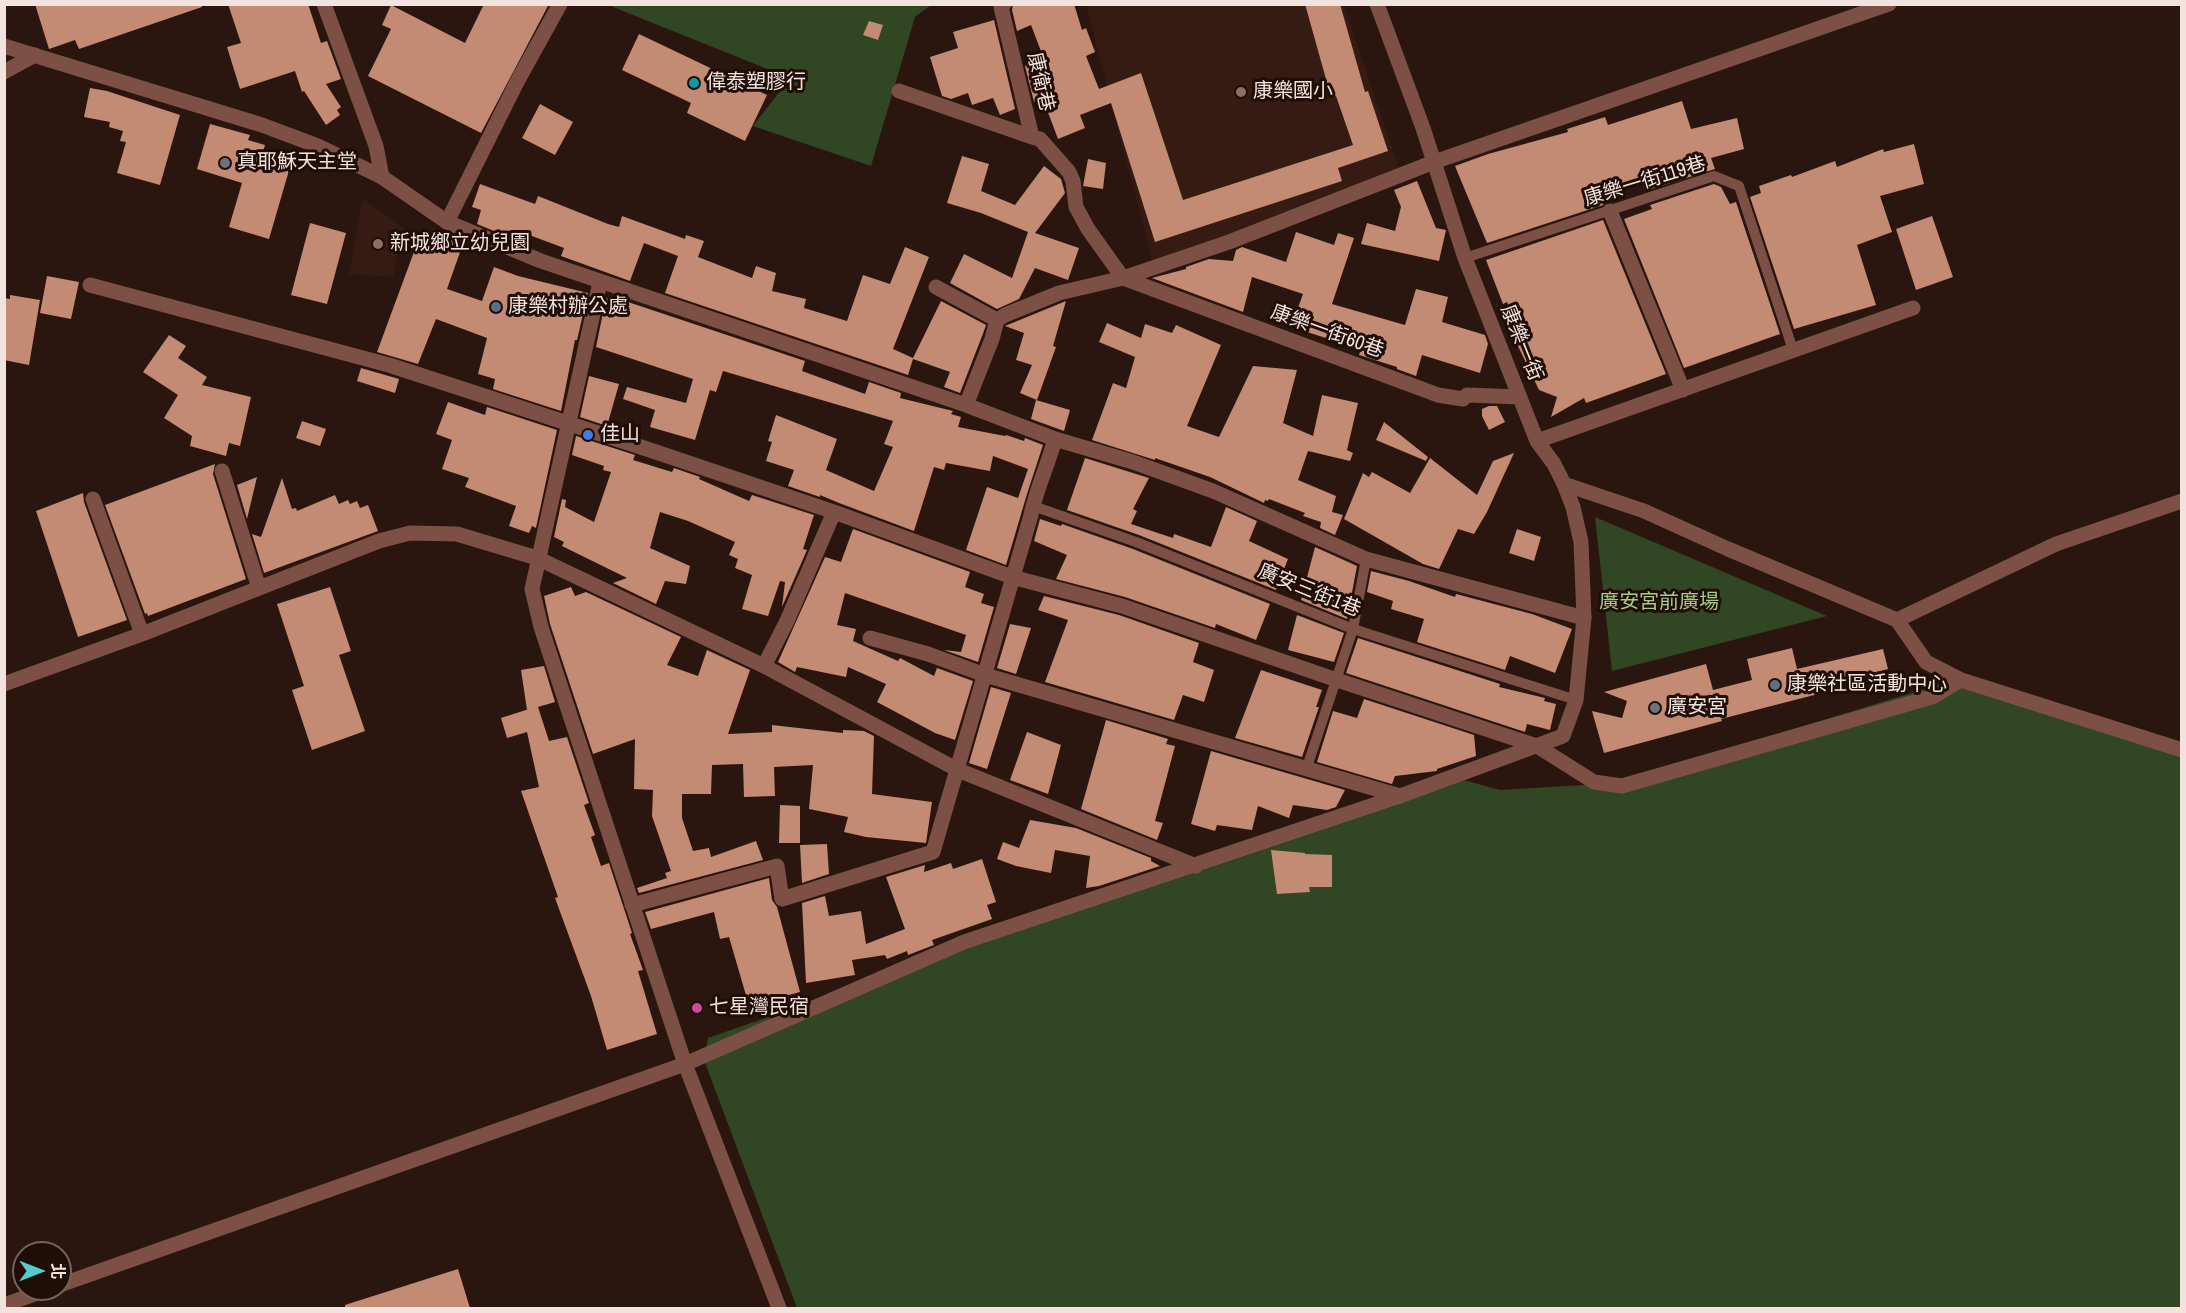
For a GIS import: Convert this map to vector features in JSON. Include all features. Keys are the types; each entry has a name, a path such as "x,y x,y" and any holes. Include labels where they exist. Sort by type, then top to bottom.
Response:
{"street":[{"path":"324,4 376,146 382,177"},
{"path":"447,222 560,4"},
{"name":"康樂一街","path":"72,1281 685,1064 964,942 1400,796 1563,736 1576,700 1584,618 1581,542 1573,507 1554,464 1537,441 1465,258 1416,108 1377,4"},
{"path":"966,405 992,339 997,320 1005,315 1059,293 1098,282 1123,278 1229,242 1434,162 1889,4"},
{"name":"康衛巷","path":"1003,6 1032,137 1041,139 1069,172 1073,181 1076,207 1088,229 1123,278"},
{"path":"4,46 261,125 318,146 382,177 447,222 541,261 966,405 1055,439 1133,462 1213,491 1366,559 1584,618"},
{"path":"4,72 35,55"},
{"path":"899,91 1032,137"},
{"path":"1610,211 1683,390"},
{"name":"康樂一街60巷","path":"1123,278 1438,395 1463,399 1467,395 1520,397"},
{"path":"600,282 537,558 532,589 541,627 685,1064 778,1308"},
{"path":"90,285 389,365 653,451 834,512 1012,577 1122,606 1537,746 1594,782 1622,786 1932,697 1961,680"},
{"path":"936,287 997,320"},
{"path":"1537,441 1913,308"},
{"path":"632,905 777,866 782,899 933,852 1012,577 1055,439"},
{"path":"222,471 260,588"},
{"path":"1564,484 1644,511 1897,620 1926,662 1961,680 2181,750"},
{"path":"93,499 142,634"},
{"path":"1897,620 2056,544 2181,501"},
{"path":"764,666 787,621 834,512"},
{"path":"4,684 142,634 352,551 410,533 456,534 537,558 764,666 958,770 1196,866"},
{"path":"870,638 928,654 985,675 1400,796"}],"lane":[{"name":"康樂一街119巷","path":"1465,258 1714,176 1739,186 1793,350"},
{"name":"廣安三街1巷","path":"1033,506 1136,542 1353,629 1576,700"},
{"path":"1306,770 1353,629 1366,559"}],"shaded area":[{"name":"康樂國小","path":"1086,5 1344,5 1403,179 1153,264"},
{"name":"新城鄉立幼兒園","path":"362,198 408,231 397,258 393,277 349,274"}],"green space":[{"path":"608,5 931,5 915,17 871,166 753,126 790,78"},
{"name":"廣安宮前廣場","path":"1595,517 1827,616 1612,671"},
{"path":"1954,680 2181,742 2181,1308 797,1308 704,1060 708,1038 1456,778 1500,790 1617,783"}],"building":[{"path":"35,4 202,4 202,7 79,49 75,40 49,49"},
{"path":"228,4 308,4 321,43 327,41 341,79 326,84 341,107 337,110 340,115 326,125 304,91 302,92 295,71 240,89 227,47 241,43"},
{"path":"484,4 549,4 481,133 368,76 391,29 382,25 391,5 465,43"},
{"path":"1013,4 1074,4 1082,30 1086,28 1095,52 1086,56 1099,89 1141,73 1183,200 1353,145 1336,96 1331,97 1305,4 1340,4 1365,92 1368,91 1388,151 1338,168 1342,181 1155,242 1111,103 1080,115 1085,128 1058,139 1043,99 1034,102 1025,66 1044,59 1031,25 1017,31 1012,10"},
{"path":"994,20 1015,109 1000,115 993,98 972,105 968,93 951,99 942,96 930,57 958,48 953,32"},
{"path":"869,21 883,25 878,40 863,35"},
{"name":"偉泰塑膠行","path":"639,34 767,95 745,141 687,113 691,103 622,70"},
{"path":"90,88 107,91 180,115 160,185 117,173 126,142 120,141 123,131 109,127 110,122 84,117"},
{"path":"1682,101 1691,129 1737,118 1744,149 1711,158 1715,169 1645,191 1641,181 1606,191 1600,193 1603,205 1487,243 1455,166 1488,154 1568,132 1567,129 1605,117 1608,125"},
{"path":"540,104 573,122 555,155 522,138"},
{"path":"210,124 250,135 248,140 265,145 261,159 290,167 269,239 229,227 242,183 197,169"},
{"path":"1914,144 1924,184 1880,196 1892,232 1857,245 1876,305 1794,329 1750,197 1761,193 1759,186 1791,175 1792,177 1835,161 1837,167 1883,149 1884,152"},
{"path":"962,156 989,164 981,191 1015,205 1044,166 1061,179 1065,193 1035,233 1079,248 1068,280 1035,268 1019,299 997,309 950,283 964,254 1012,278 1028,232 981,213 947,203"},
{"path":"1088,159 1106,163 1103,189 1083,186"},
{"path":"1417,181 1436,228 1446,230 1439,261 1361,244 1367,223 1395,231 1401,207 1394,190"},
{"path":"480,184 535,204 538,196 619,227 622,216 685,239 686,235 704,241 698,257 752,278 756,266 776,273 772,291 806,299 804,308 847,321 863,275 890,284 905,247 929,257 893,349 913,358 941,301 986,325 960,393 944,387 950,372 913,359 908,375 665,293 678,256 644,243 630,281 561,256 564,248 524,233 521,242 477,224 481,210 472,207"},
{"path":"1714,184 1721,187 1730,204 1736,202 1780,334 1684,368 1624,219 1652,209 1650,205"},
{"path":"1932,216 1953,277 1916,290 1896,229"},
{"path":"1603,220 1666,374 1586,403 1584,398 1551,417 1557,397 1539,390 1517,344 1524,346 1507,302 1503,304 1486,260"},
{"path":"310,223 346,233 327,304 291,295"},
{"path":"433,229 464,241 447,289 482,301 494,267 518,276 588,293 577,340 575,340 561,411 493,389 495,379 478,374 487,338 436,319 418,364 377,352 418,241 427,244"},
{"path":"1296,232 1334,245 1338,233 1354,238 1332,304 1405,325 1416,289 1448,297 1442,322 1485,335 1488,344 1480,373 1422,355 1416,376 1397,369 1397,367 1359,355 1361,349 1291,327 1303,294 1252,277 1243,312 1152,278 1186,269 1186,267 1209,259 1233,261 1236,250 1242,247 1286,262"},
{"path":"47,276 79,282 71,319 40,313"},
{"path":"10,295 40,300 29,365 4,360 4,298 10,299"},
{"path":"613,297 805,361 802,371 865,394 869,382 901,393 900,398 953,411 951,414 961,417 958,427 1006,435 1024,441 1025,438 1043,445 1006,565 966,550 987,487 1018,498 1028,469 993,456 990,471 946,463 944,470 934,467 914,531 820,495 820,497 788,486 794,470 766,461 772,442 768,441 776,415 837,439 826,470 874,491 893,447 884,444 893,421 723,371 716,392 710,390 695,440 650,427 655,410 623,399 627,387 686,403 693,379 596,347 606,298 612,300"},
{"path":"1066,301 1053,346 1056,347 1037,400 1020,393 1032,365 1016,360 1024,333 1005,326"},
{"path":"1107,323 1141,338 1145,324 1172,333 1176,325 1221,345 1187,426 1219,437 1253,366 1297,370 1283,423 1313,436 1322,395 1358,403 1347,450 1353,453 1350,461 1308,451 1298,480 1336,496 1332,512 1343,515 1335,535 1320,528 1321,522 1303,516 1305,513 1269,499 1264,503 1210,477 1092,440 1113,383 1126,388 1135,357 1099,342"},
{"path":"169,335 186,346 178,358 207,377 202,385 251,397 240,446 229,443 226,456 190,446 192,436 164,418 178,395 143,372"},
{"path":"361,368 399,379 395,393 357,381"},
{"path":"589,376 619,384 607,426 580,417"},
{"path":"1036,400 1070,410 1064,431 1031,419"},
{"path":"448,402 485,415 487,407 557,430 536,528 532,526 529,533 509,526 516,506 465,487 469,478 442,469 452,440 436,434"},
{"path":"1497,406 1505,422 1489,430 1482,416 1482,409"},
{"path":"302,421 326,429 320,446 296,438"},
{"path":"1384,422 1428,457 1426,461 1376,440"},
{"path":"576,436 635,455 633,460 672,472 674,468 700,477 699,479 749,501 752,495 814,515 803,549 807,550 782,607 785,582 780,581 768,616 742,609 752,575 735,568 738,559 729,555 735,542 688,521 660,512 650,548 690,566 686,584 665,581 656,604 613,583 627,578 562,546 564,542 554,537 562,499 566,500 565,507 594,522 611,472 603,470 604,466 572,455"},
{"path":"1514,453 1487,512 1474,534 1458,529 1439,569 1423,564 1344,519 1363,473 1369,477 1372,472 1410,493 1430,458 1477,495 1493,461"},
{"path":"1085,458 1149,478 1133,509 1137,511 1131,524 1173,538 1174,534 1211,547 1226,507 1257,521 1249,541 1288,559 1276,590 1139,535 1067,510"},
{"path":"215,464 213,474 246,579 148,616 147,613 145,614 105,505"},
{"path":"257,477 247,519 237,485"},
{"path":"282,478 292,509 296,508 297,511 335,495 339,504 348,500 350,504 357,501 360,508 368,505 378,531 264,573 252,534 261,537"},
{"path":"83,493 84,502 127,620 78,637 36,511"},
{"path":"1040,519 1061,526 1062,524 1133,549 1270,604 1256,640 1216,624 1215,628 1125,597 1056,579 1067,555 1034,541"},
{"path":"853,529 970,572 965,587 984,594 981,603 994,607 978,662 944,650 961,652 966,635 845,593 837,625 856,629 853,641 898,661 900,658 934,676 937,668 973,681 955,740 935,733 877,702 886,684 848,667 846,677 797,667 795,672 778,662 825,557 841,562"},
{"path":"1517,529 1541,537 1534,561 1509,553"},
{"path":"1315,547 1357,566 1347,619 1301,600"},
{"path":"1371,571 1455,597 1456,594 1532,614 1572,629 1555,673 1510,656 1505,670 1417,642 1424,619 1391,609 1393,601 1367,592"},
{"path":"330,587 351,651 339,655 365,731 312,750 292,690 304,686 277,604"},
{"path":"571,587 575,596 586,592 681,637 667,665 698,676 707,650 750,670 728,734 772,732 772,725 843,733 843,730 864,731 874,736 872,794 932,802 926,843 866,837 844,832 848,817 809,809 813,765 774,767 775,796 744,797 743,764 712,765 711,794 682,794 682,818 693,851 709,848 711,857 756,841 763,860 639,893 637,888 667,878 665,873 671,871 652,816 653,790 634,789 635,739 593,754 550,624 544,596"},
{"path":"1044,596 1119,615 1199,643 1193,662 1214,670 1204,702 1183,695 1174,720 1045,682 1068,620 1038,610"},
{"path":"1297,615 1344,633 1334,662 1288,650"},
{"path":"1010,624 1031,628 1016,674 997,668"},
{"path":"1358,638 1500,684 1499,687 1545,698 1544,701 1556,704 1550,730 1527,724 1525,732 1346,673"},
{"path":"1792,648 1797,669 1883,649 1888,669 1817,688 1818,694 1604,753 1592,711 1622,718 1627,701 1604,692 1706,664 1713,690 1752,680 1747,659"},
{"path":"544,666 555,702 538,707 549,741 567,737 589,803 584,805 595,835 591,837 601,866 609,863 643,970 638,971 657,1034 607,1050 591,996 555,898 558,897 521,791 539,787 527,732 507,738 501,718 527,710 521,670"},
{"path":"1261,670 1322,690 1316,707 1319,707 1302,757 1235,738"},
{"path":"991,687 1011,693 987,769 969,763"},
{"path":"1364,699 1474,735 1476,756 1437,769 1437,771 1395,776 1392,784 1317,762 1333,711 1357,718"},
{"path":"1106,720 1168,739 1166,744 1175,746 1155,821 1163,823 1157,840 1081,809"},
{"path":"1027,732 1061,745 1048,794 1010,780"},
{"path":"1211,751 1345,790 1336,807 1327,810 1293,805 1289,818 1258,806 1252,830 1217,825 1215,831 1191,824"},
{"path":"780,805 800,806 800,843 779,843"},
{"path":"1030,820 1076,828 1151,858 1151,861 1160,866 1086,888 1090,856 1055,850 1051,873 1016,866 997,859 1003,842 1019,848"},
{"path":"827,844 829,874 802,883 800,845"},
{"path":"1271,850 1332,855 1332,887 1309,887 1310,892 1277,894"},
{"path":"982,859 996,902 987,905 992,919 932,940 934,945 908,955 907,951 887,959 885,955 852,960 855,975 806,983 802,903 825,896 829,916 861,911 866,944 905,929 886,877 925,865 924,872 951,863 953,869"},
{"path":"769,878 772,900 777,907 800,992 785,996 786,999 750,1009 729,937 720,939 714,912 651,929 645,912"},
{"path":"458,1269 470,1308 345,1308 345,1305"}],"place":[{"name":"偉泰塑膠行","path":"694,83"},
{"name":"康樂國小","path":"1241,92"},
{"name":"真耶穌天主堂","path":"225,163"},
{"name":"新城鄉立幼兒園","path":"378,244"},
{"name":"康樂村辦公處","path":"496,307"},
{"name":"佳山","path":"588,435"},
{"name":"康樂社區活動中心","path":"1775,685"},
{"name":"廣安宮","path":"1655,708"},
{"name":"七星灣民宿","path":"697,1008"}]}
